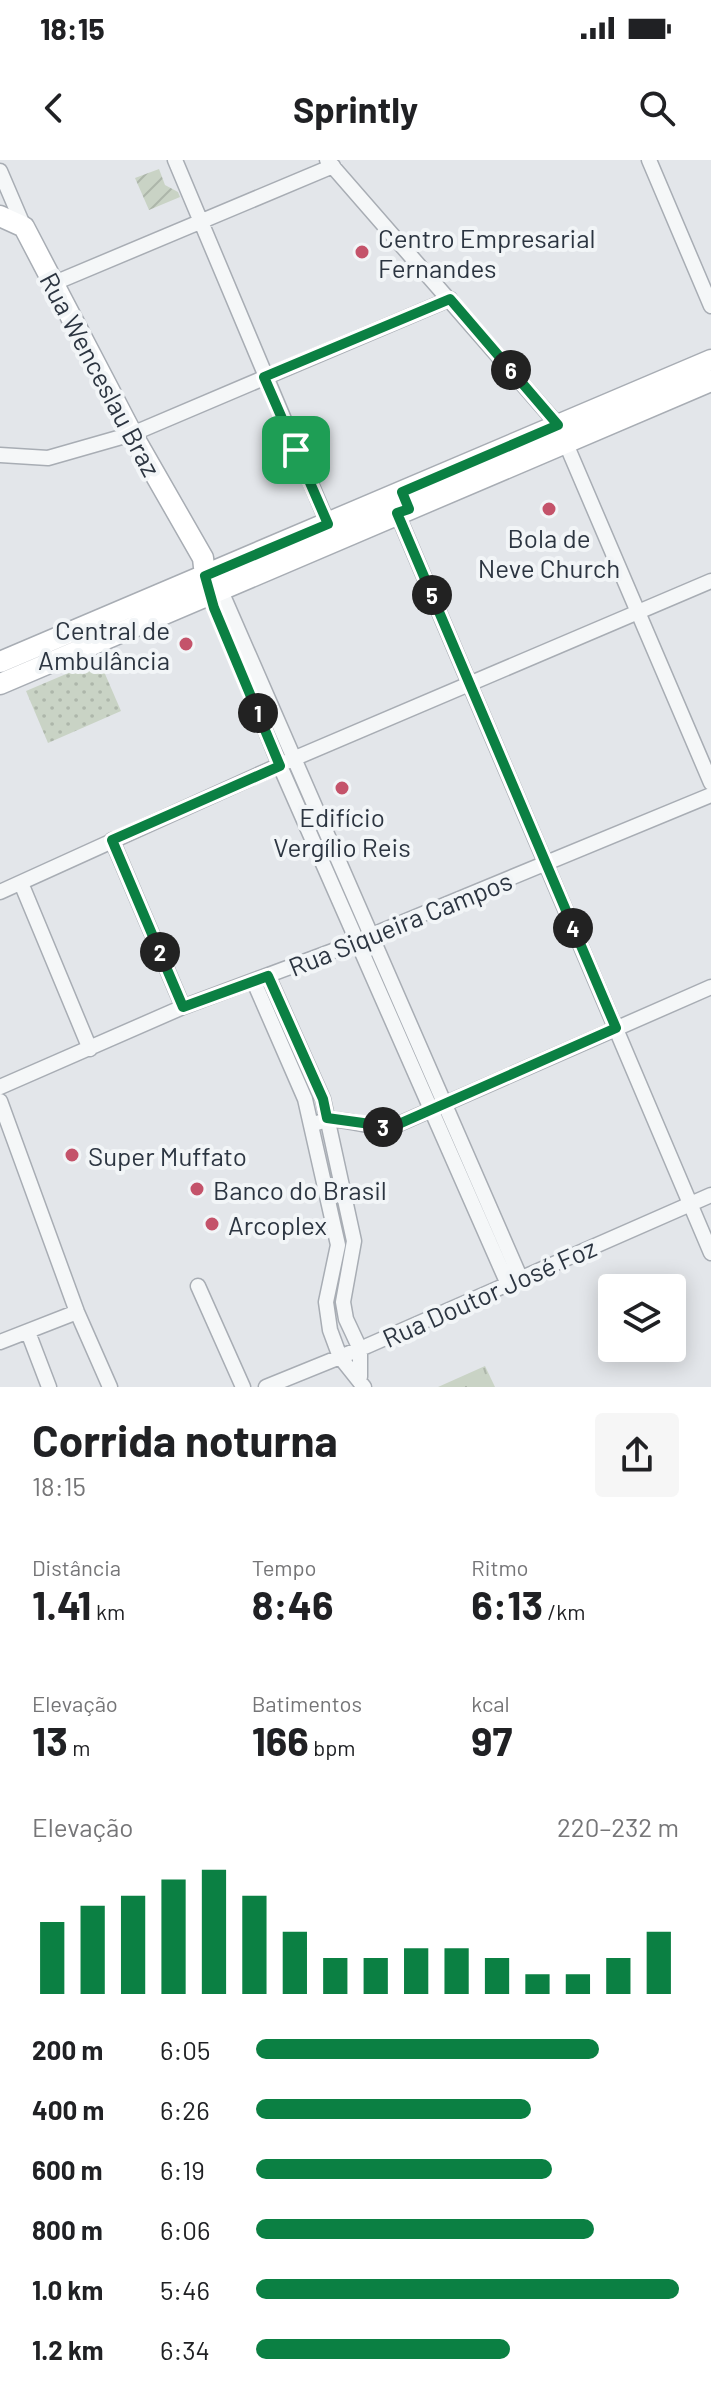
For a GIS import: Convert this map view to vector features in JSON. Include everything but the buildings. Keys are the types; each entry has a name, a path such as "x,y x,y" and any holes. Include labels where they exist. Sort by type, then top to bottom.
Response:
{"main road":[{"path":"0,216 24,227"},
{"name":"Rua Wenceslau Braz","path":"24,227 132,434 203,558 212,583"},
{"path":"0,662 212,583 403,505 562,434 711,360"},
{"path":"562,434 711,381"},
{"path":"0,684 328,524 403,505"}],"street":[{"path":"175,160 328,524"},
{"path":"649,160 711,306"},
{"path":"52,284 330,163 450,299 562,434 711,783"},
{"name":"Rua Wenceslau Braz","path":"0,171 24,227"},
{"path":"0,455 48,458 132,434 450,299"},
{"path":"403,505 469,685 711,1253"},
{"path":"0,892 287,762 711,581"},
{"path":"212,583 287,762 514,1279"},
{"name":"Rua Siqueira Campos","path":"0,1087 183,1007 254,982 711,795"},
{"path":"112,840 183,1007"},
{"path":"21,883 90,1049"},
{"path":"268,976 323,1099 354,1241 343,1302 346,1319 360,1349 362,1382"},
{"path":"254,982 305,1099 338,1245 326,1302 330,1330 340,1357 362,1382"},
{"path":"312,1125 327,1118 392,1127 711,987"},
{"path":"0,1101 77,1312 110,1387"},
{"name":"Rua Doutor José Foz","path":"266,1387 711,1195"},
{"path":"198,1286 243,1387"},
{"path":"0,1342 77,1312"},
{"path":"28,1332 49,1387"}],"green space":[{"path":"159,169 165,185 178,192 180,197 149,210 135,178"},
{"path":"99,660 121,711 48,743 26,691"},
{"path":"485,1366 495,1387 438,1387"}],"place":[{"name":"Centro Empresarial Fernandes","path":"362,252"},
{"name":"Bola de Neve Church","path":"549,509"},
{"name":"Central de Ambulância","path":"186,644"},
{"name":"Edifício Vergílio Reis","path":"342,788"},
{"name":"Super Muffato","path":"72,1155"},
{"name":"Banco do Brasil","path":"197,1189"},
{"name":"Arcoplex","path":"212,1224"}],"route":[{"path":"450,299 558,425 402,492 409,509 397,513 616,1028 392,1127 327,1118 323,1099 268,976 183,1007 112,840 280,766 214,608 205,576 328,524 296,450 264,377 450,299"}]}
